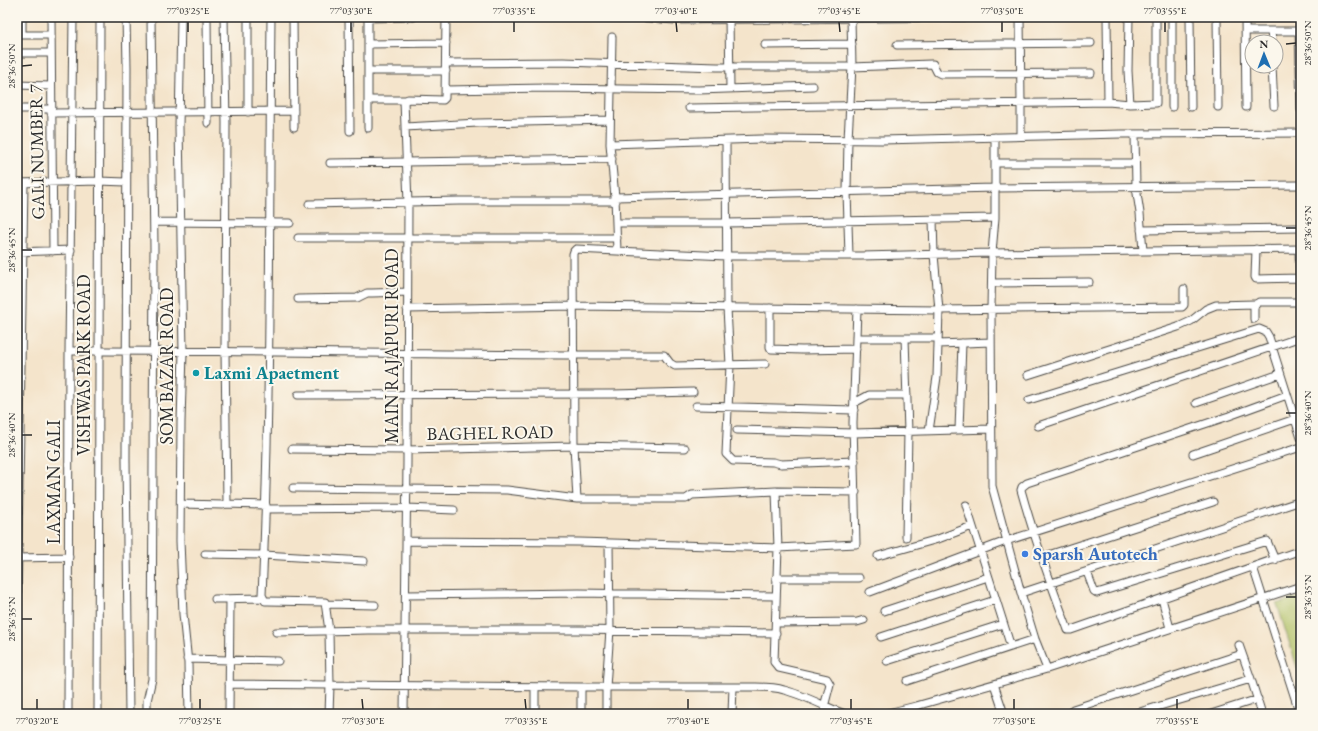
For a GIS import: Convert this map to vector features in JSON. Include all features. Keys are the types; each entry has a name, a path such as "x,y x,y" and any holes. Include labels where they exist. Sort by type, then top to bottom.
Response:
{"street":[{"path":"22,17 20,35 51,35"},
{"name":"GALI NUMBER 7","path":"51,17 53,251"},
{"name":"LAXMAN GALI","path":"68,714 69,351 73,17"},
{"name":"VISHWAS PARK ROAD","path":"98,714 100,17"},
{"path":"126,17 126,460 129,714"},
{"path":"147,714 147,698 152,679 154,222 151,17"},
{"name":"SOM BAZAR ROAD","path":"181,17 180,112 183,352 180,542 183,614 188,659 189,714"},
{"path":"207,17 208,123"},
{"path":"224,17 224,351 226,504"},
{"path":"248,17 248,112"},
{"path":"263,598 269,353 271,17"},
{"path":"293,17 294,127"},
{"path":"349,17 350,131"},
{"path":"368,128 368,18 414,17"},
{"path":"368,100 443,100 445,98 446,17"},
{"path":"637,17 674,20 729,18 972,17"},
{"path":"1020,17 1020,136"},
{"path":"1107,17 1108,102"},
{"path":"1129,17 1128,71 1130,104"},
{"path":"689,108 1108,102 1130,104 1156,103 1156,17"},
{"path":"1172,17 1172,107"},
{"path":"1190,17 1191,107"},
{"path":"1217,17 1218,107"},
{"path":"1245,17 1246,107"},
{"path":"729,18 730,89"},
{"path":"849,256 847,191 852,67 851,18"},
{"path":"1245,31 1300,31 1301,110"},
{"path":"612,37 610,144 616,199 617,251"},
{"path":"368,44 446,42"},
{"path":"897,45 1091,43"},
{"path":"765,45 852,44"},
{"path":"17,53 51,53"},
{"path":"446,63 510,61 611,62 729,67 852,67 933,64 939,74 1091,73"},
{"path":"368,71 446,71"},
{"path":"1272,74 1274,106"},
{"path":"17,85 51,86"},
{"path":"446,90 611,88 699,90 813,86"},
{"name":"MAIN RAJAPURI ROAD","path":"404,714 408,354 408,203 405,100"},
{"path":"17,108 72,113 294,111"},
{"path":"405,127 478,123 610,120"},
{"path":"610,144 848,139 882,140 1020,136 1301,133"},
{"path":"1135,135 1136,187 1142,230 1143,251"},
{"path":"995,137 995,218 992,253 991,309 992,486 1021,594 1035,639 1047,668"},
{"path":"726,141 726,256 730,365 726,454 733,461 773,462 781,464 855,461"},
{"path":"330,163 612,159"},
{"path":"995,163 1135,163"},
{"path":"17,611 20,183 126,182"},
{"path":"309,204 616,199 726,193 995,188 1301,185"},
{"path":"616,223 726,223 995,218"},
{"path":"929,431 937,377 939,310 934,254 933,219"},
{"path":"154,222 290,223"},
{"path":"1142,230 1301,228"},
{"path":"298,238 617,238"},
{"path":"1256,249 1256,278 1300,278"},
{"path":"577,498 574,446 573,254 575,250 726,256 849,256 1300,249 1301,338 1038,426"},
{"path":"20,252 71,250"},
{"path":"992,283 1089,282"},
{"path":"407,309 574,306 939,310 1182,307 1184,305 1184,289"},
{"path":"298,299 357,298 367,293 407,292"},
{"path":"1028,375 1178,327 1192,321 1206,309 1216,305 1255,304 1259,302 1301,302"},
{"path":"1254,319 1255,304"},
{"path":"770,308 771,349 856,349"},
{"path":"406,541 609,543 778,548 856,544 854,407 857,309"},
{"path":"1030,400 1259,329 1266,332 1269,337 1301,438"},
{"path":"856,338 906,338 962,343 991,342"},
{"path":"906,338 908,432 906,537"},
{"path":"959,430 962,343"},
{"path":"69,351 662,355 675,366 765,364"},
{"path":"1196,402 1280,374"},
{"path":"298,395 693,392"},
{"path":"1287,394 1229,416 1027,484 1022,487 1021,490 1033,533 1068,630 1162,599 1301,550"},
{"path":"696,406 854,407 869,395 907,395"},
{"path":"1193,454 1295,419"},
{"path":"737,430 854,433 991,429"},
{"name":"BAGHEL ROAD","path":"292,449 407,450 574,446 685,448"},
{"path":"870,592 1006,541 1301,447"},
{"path":"293,488 507,490 577,498 686,499 692,495 776,491 856,492"},
{"path":"776,491 778,548 774,659 776,666 779,668 821,677 830,681 830,688 824,707"},
{"path":"1021,594 1301,501"},
{"path":"1042,557 1213,502"},
{"path":"181,504 454,510"},
{"path":"966,505 1011,647"},
{"path":"878,556 938,539 972,526"},
{"path":"1087,572 1094,591 1097,593 1267,541 1275,560"},
{"path":"606,714 606,687 610,630 609,543"},
{"path":"204,554 264,555 364,561"},
{"path":"17,558 69,557"},
{"path":"1253,567 1300,714"},
{"path":"884,611 988,577"},
{"path":"776,578 859,578"},
{"path":"884,714 1047,668 1301,586"},
{"path":"406,596 579,593 776,596"},
{"path":"215,599 263,598 268,601 324,601 326,604 374,605"},
{"path":"229,714 230,599"},
{"path":"1162,599 1170,628"},
{"path":"881,637 995,600"},
{"path":"326,604 329,631 329,714"},
{"path":"776,623 857,622 864,620"},
{"path":"887,661 1003,624"},
{"path":"276,632 405,630 610,630 776,633"},
{"path":"908,681 1035,639"},
{"path":"1239,645 1262,714"},
{"path":"1070,714 1073,709 1242,654"},
{"path":"188,659 278,661"},
{"path":"1133,714 1251,679"},
{"path":"229,684 535,687 772,687 798,694 824,707 845,714"},
{"path":"994,684 1004,714"},
{"path":"732,714 733,686"},
{"path":"535,687 535,714"},
{"path":"581,687 581,714"},
{"path":"1210,714 1258,699"}],"green space":[{"path":"1301,596 1301,680 1277,604"}],"place":[{"name":"Laxmi Apaetment","path":"196,373"},
{"name":"Sparsh Autotech","path":"1025,554"}]}
